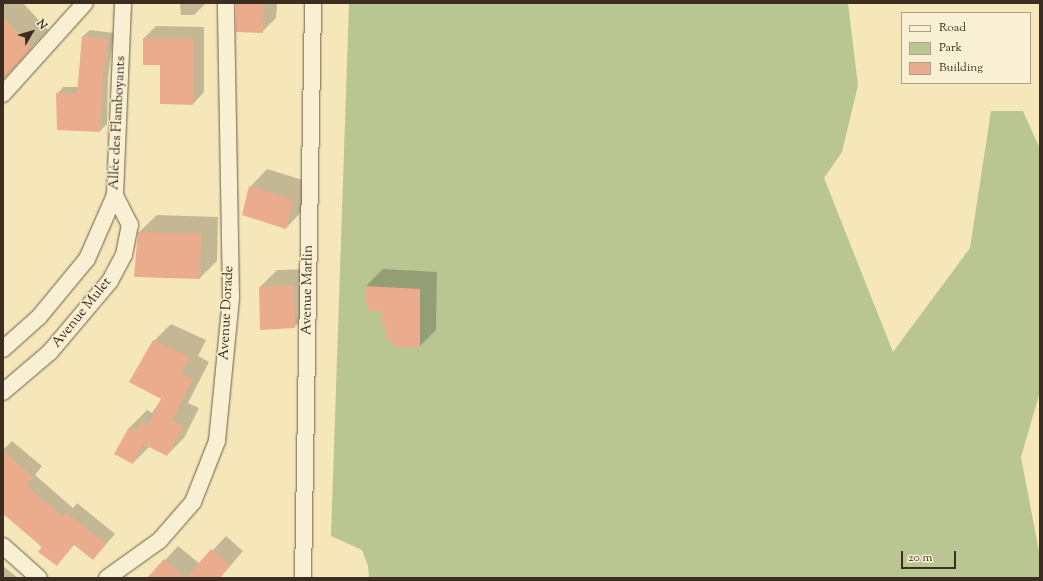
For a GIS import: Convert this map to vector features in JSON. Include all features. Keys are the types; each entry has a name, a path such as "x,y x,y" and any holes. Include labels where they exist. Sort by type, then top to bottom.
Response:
{"street":[{"path":"3,94 85,3"},
{"name":"Allée des Flamboyants","path":"3,349 39,317 87,259 116,194 124,3"},
{"name":"Avenue Dorade","path":"107,578 160,540 194,502 217,441 231,297 226,3"},
{"name":"Avenue Marlin","path":"303,578 313,3"},
{"name":"Avenue Mulet","path":"3,392 50,352 110,281 124,254 130,226 116,194"},
{"path":"3,546 39,578"}],"green space":[{"path":"349,3 848,3 858,85 842,152 824,178 893,352 970,248 991,111 1023,111 1040,149 1040,392 1021,457 1040,557 1040,578 369,578 368,566 362,550 331,536"}],"building":[{"path":"236,3 264,3 263,33 236,32"},
{"path":"3,17 32,48 3,80"},
{"path":"82,36 108,39 102,84 100,132 57,130 56,93 77,94"},
{"path":"143,38 193,38 193,105 160,104 160,65 143,65"},
{"path":"249,186 293,200 286,229 242,215"},
{"path":"138,232 201,234 200,279 134,277"},
{"path":"294,285 295,328 260,330 259,287"},
{"path":"365,286 420,289 420,348 392,346 392,340 386,340 386,325 381,325 381,311 368,311 368,303 365,303"},
{"path":"153,340 190,357 181,374 193,379 172,420 183,426 167,456 143,444 133,464 114,454 129,427 137,431 141,422 148,425 161,399 129,382"},
{"path":"3,451 33,477 26,485 63,517 66,513 106,544 93,560 73,544 57,566 38,552 42,547 3,514"},
{"path":"211,549 230,565 219,578 186,578"},
{"path":"164,559 186,578 147,578"}]}
